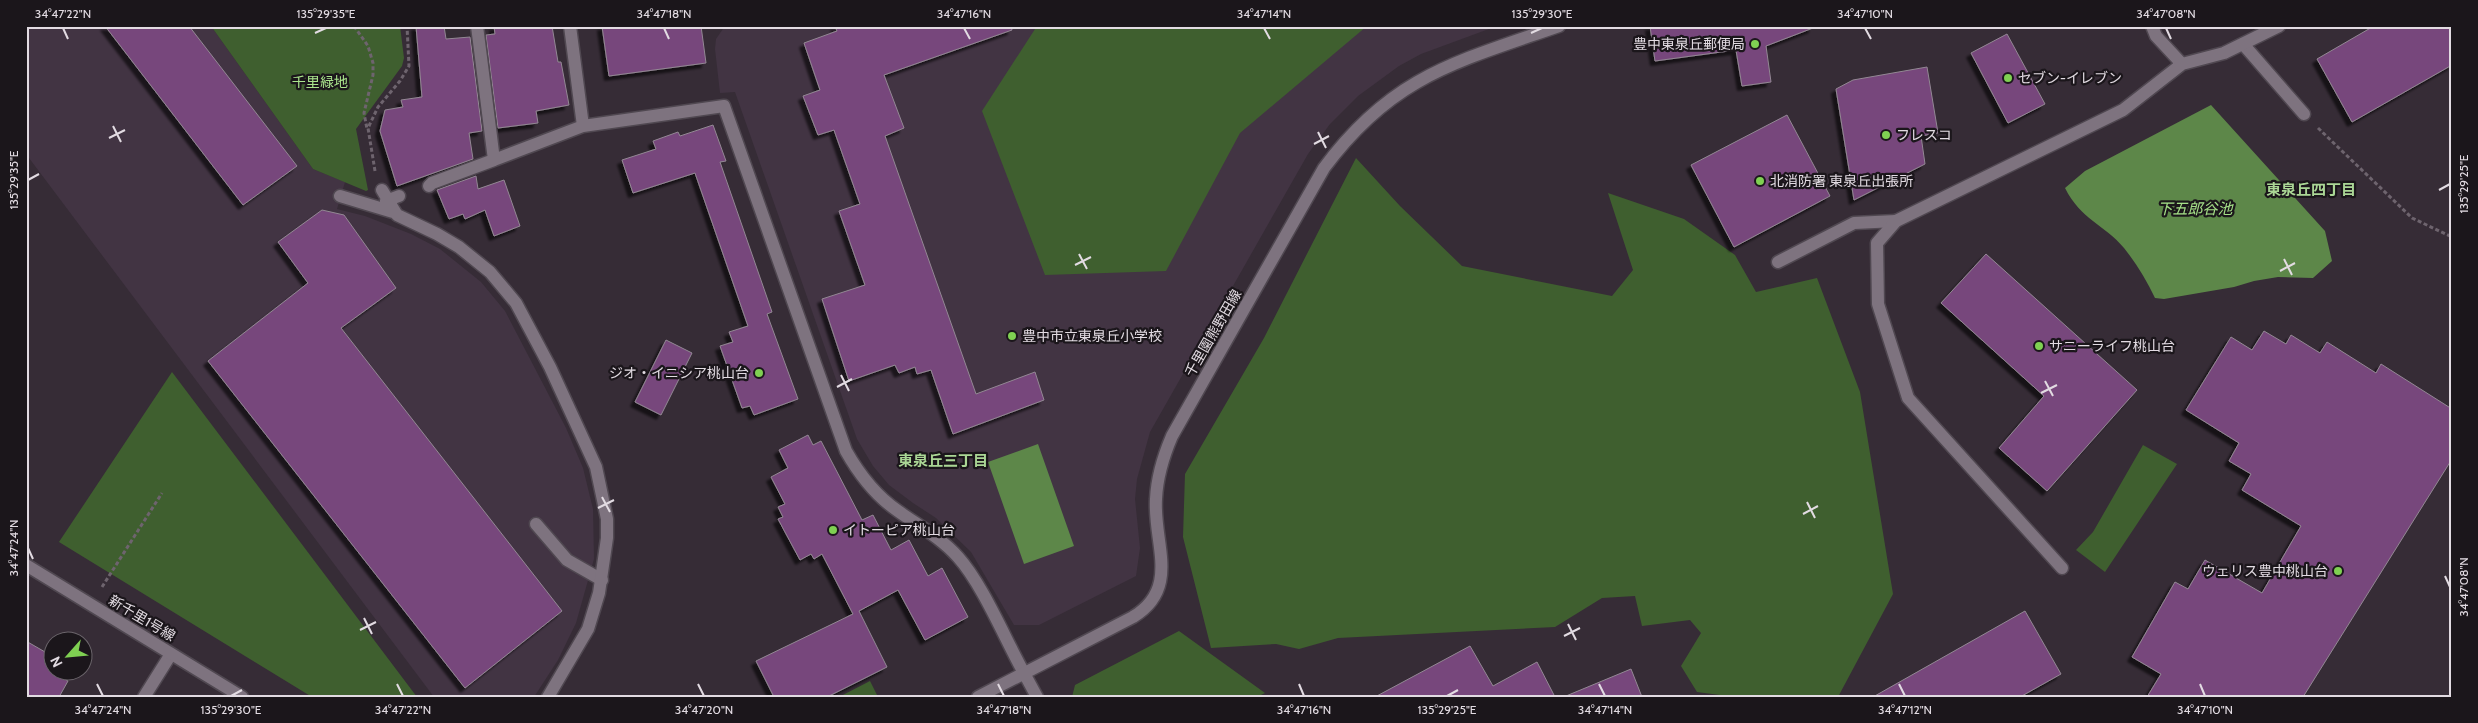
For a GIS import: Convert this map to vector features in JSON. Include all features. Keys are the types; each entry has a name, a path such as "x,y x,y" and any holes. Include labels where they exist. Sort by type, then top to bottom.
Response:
{"street":[{"path":"477,26 494,160"},
{"path":"570,26 583,126"},
{"name":"千里園熊野田線","path":"978,697 1145,610 1155,597 1160,586 1162,568 1157,491 1162,459 1172,436 1324,168 1345,141 1386,101 1430,73 1559,26"},
{"path":"2152,26 2156,36 2182,64"},
{"path":"2062,568 1908,398 1878,304 1877,243 1896,221 2123,110 2182,64 2224,53 2278,26"},
{"path":"2243,44 2304,114"},
{"path":"429,186 432,183 583,126 724,106 846,452 855,467 882,498 896,510 938,537 959,558 979,589 1038,697"},
{"path":"340,196 387,201 459,247 490,272 519,309 575,419 600,481 607,519 607,538 602,580 596,607 588,629 548,697"},
{"path":"387,201 399,196"},
{"path":"1778,262 1854,223 1896,221"},
{"path":"536,524 567,560 602,580"},
{"name":"新千里1号線","path":"26,565 242,697"},
{"path":"144,697 171,654"}],"path":[{"path":"354,26 368,46 373,63 373,75 364,113 373,167 387,201"},
{"path":"368,137 372,118 409,66 407,26"},
{"path":"2304,114 2412,218 2452,236"},
{"path":"91,605 162,493"}],"shaded area":[{"path":"26,26 211,26 313,169 345,182 337,209 365,216 411,234 440,249 481,282 505,311 566,428 583,468 593,509 594,559 576,623 558,660 534,697 434,697 26,154"},
{"name":"豊中市立東泉丘小学校","path":"725,26 1497,26 1421,54 1399,66 1358,96 1330,124 1308,154 1150,432 1137,479 1135,499 1140,548 1136,576 1039,625 1014,625 971,552 936,518 889,485 873,466 857,439 735,92 720,93 715,49 716,39"}],"green space":[{"name":"千里緑地","path":"211,26 400,26 404,58 402,66 356,129 368,190 366,191 313,169"},
{"path":"1037,26 1367,26 1240,133 1166,271 1045,275 982,111"},
{"path":"1356,158 1400,206 1462,266 1612,296 1633,270 1608,193 1684,219 1735,255 1756,292 1817,278 1860,392 1893,594 1838,697 1735,697 1697,692 1681,666 1701,633 1690,620 1642,626 1635,596 1602,598 1555,627 1338,638 1299,649 1276,644 1211,648 1183,537 1185,474 1264,338"},
{"path":"172,372 417,697 312,697 59,542"},
{"path":"2143,445 2177,464 2105,572 2076,550 2093,532"},
{"path":"1179,631 1265,693 1257,697 1072,697 1075,685"},
{"path":"870,681 878,697 839,697"}],"water":[{"name":"下五郎谷池","path":"2211,105 2325,231 2332,261 2313,278 2278,277 2164,299 2155,298 2141,272 2124,248 2078,208 2065,188 2085,171"},
{"path":"1038,444 1074,546 1024,564 988,462"}],"building":[{"path":"105,26 189,26 297,166 243,205"},
{"path":"416,26 444,26 446,39 470,37 482,131 469,133 473,159 397,186 380,131 385,110 403,107 401,100 422,97"},
{"path":"494,26 552,26 558,62 561,62 569,105 536,111 538,123 498,128 486,35 495,34"},
{"path":"602,26 701,26 706,63 609,76"},
{"path":"835,26 1011,26 1012,30 884,75 904,128 885,136 976,394 1035,372 1044,400 953,434 931,370 917,374 915,367 899,373 895,365 849,381 822,299 865,285 839,211 860,204 834,130 818,135 803,96 820,90 804,43 837,31"},
{"path":"1650,26 1813,26 1813,28 1766,46 1771,82 1742,86 1736,50 1655,61"},
{"path":"2374,26 2452,26 2452,65 2352,122 2317,59"},
{"name":"セブン-イレブン","path":"2007,34 2045,104 2008,123 1971,53"},
{"name":"フレスコ","path":"1927,67 1938,133 1921,136 1925,164 1854,200 1836,89 1853,80"},
{"name":"北消防署 東泉丘出張所","path":"1787,115 1830,196 1734,247 1691,165"},
{"path":"713,125 726,161 720,162 772,312 767,314 798,399 754,415 750,406 742,408 720,346 733,342 729,332 748,326 695,173 633,193 622,160 656,149 653,141 678,132 680,136"},
{"path":"476,176 478,189 504,180 520,226 494,236 485,210 465,219 463,214 449,219 437,190"},
{"path":"322,210 344,215 396,288 341,328 562,611 465,688 208,361 308,283 278,242"},
{"name":"サニーライフ桃山台","path":"1986,254 2137,390 2047,491 1999,448 2044,396 1941,303"},
{"name":"ウェリス豊中桃山台","path":"2264,331 2286,344 2291,335 2320,353 2327,342 2376,373 2381,364 2452,409 2452,459 2303,697 2147,697 2161,674 2132,657 2175,582 2188,589 2205,560 2262,593 2301,526 2242,490 2251,474 2229,461 2239,443 2186,410 2231,337 2252,350"},
{"path":"666,340 692,353 661,415 635,402"},
{"name":"イトーピア桃山台","path":"808,435 813,445 821,441 862,520 873,515 891,550 909,540 928,576 942,568 968,617 925,640 898,590 859,611 887,667 827,697 774,697 756,661 853,614 822,554 814,559 811,554 800,560 778,519 783,517 778,507 785,504 771,477 788,468 779,450"},
{"path":"2025,611 2061,674 2020,697 1873,697"},
{"path":"26,641 42,650 42,680 68,681 59,697 26,697"},
{"path":"1470,646 1493,686 1537,662 1555,697 1375,697"},
{"path":"1631,669 1642,697 1566,697 1566,696"}],"place":[{"name":"豊中東泉丘郵便局","path":"1755,44"},
{"name":"セブン-イレブン","path":"2008,78"},
{"name":"フレスコ","path":"1886,135"},
{"name":"北消防署 東泉丘出張所","path":"1760,181"},
{"name":"豊中市立東泉丘小学校","path":"1012,336"},
{"name":"サニーライフ桃山台","path":"2039,346"},
{"name":"ジオ・イニシア桃山台","path":"759,373"},
{"name":"イトーピア桃山台","path":"833,530"},
{"name":"ウェリス豊中桃山台","path":"2338,571"}],"district":[{"name":"東泉丘四丁目","path":"2311,190"},
{"name":"東泉丘三丁目","path":"943,461"}]}
